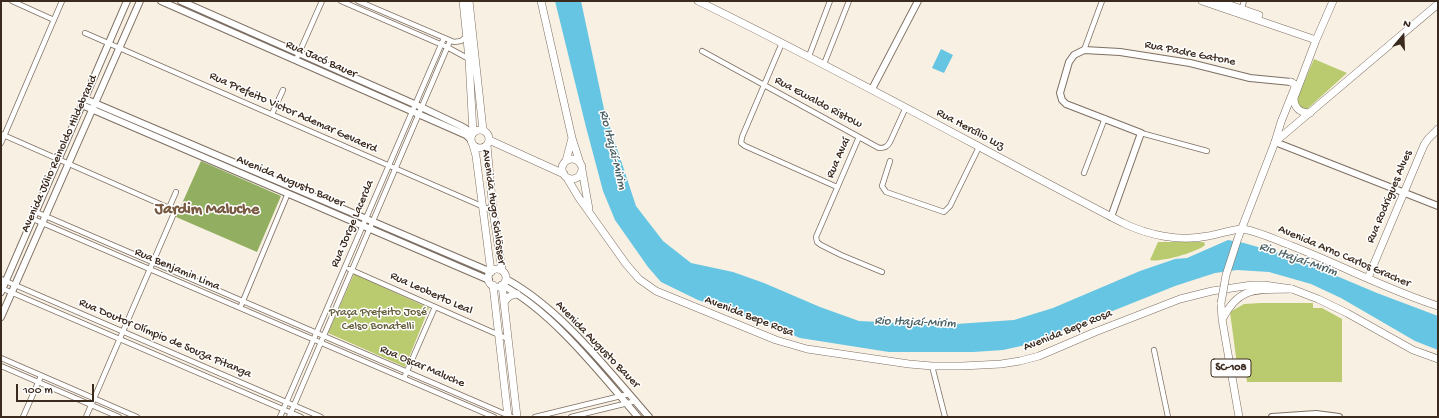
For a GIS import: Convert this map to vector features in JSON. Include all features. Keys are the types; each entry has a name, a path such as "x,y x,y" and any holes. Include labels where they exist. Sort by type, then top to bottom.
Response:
{"main road":[{"name":"Avenida Hugo Schlösser","path":"463,1 469,59 472,138 476,156 491,272"},
{"path":"469,1 483,130"},
{"name":"Avenida Bepe Rosa","path":"541,1 572,138 581,166 589,212"},
{"name":"Rua Hercílio Luz","path":"698,1 809,56 1132,227 1148,233 1184,238 1207,236 1242,228"},
{"path":"1202,1 1241,11"},
{"path":"1218,1 1241,11 1317,38"},
{"path":"1310,113 1305,113 1298,110 1294,101 1317,38 1333,1"},
{"path":"1275,142 1438,4"},
{"path":"1242,228 1295,87 1291,82 1297,80 1304,64 1310,57"},
{"name":"Rua Rodrigues Alves","path":"1368,278 1424,145 1428,138 1438,129"},
{"path":"477,130 483,130 487,132 488,142 480,148 472,138 477,130"},
{"path":"566,176 562,169 572,138"},
{"name":"Avenida Hugo Schlösser","path":"488,142 493,211 502,270"},
{"path":"488,142 566,176 573,178 578,177 581,166 575,159 569,159 554,165 542,165"},
{"name":"Avenida Bepe Rosa","path":"566,176 589,212 633,273 647,285 664,295 797,347 932,366 1001,364 1031,359 1156,307 1198,293 1252,285 1275,286 1292,289 1318,299 1422,355 1438,359"},
{"name":"SC-108","path":"1239,417 1222,319 1221,303 1226,275 1242,228"},
{"name":"Avenida Arno Carlos Gracher","path":"1242,228 1307,252 1438,306"},
{"path":"509,416 491,282 491,272 496,269 502,270 506,279 502,285 517,417"},
{"path":"491,282 497,286 502,285"},
{"path":"1222,319 1229,307 1240,295 1264,290 1292,289"},
{"path":"504,303 506,298 510,295 517,294"}],"street":[{"path":"12,1 54,20"},
{"path":"1,143 3,135 62,1"},
{"name":"Avenida Júlio Reinoldo Hildebrand","path":"2,289 3,280 36,212 127,1"},
{"name":"Avenida Júlio Reinoldo Hildebrand","path":"1,317 140,1"},
{"name":"Rua Jacó Bauer","path":"161,1 472,138"},
{"name":"Rua Jacó Bauer","path":"181,1 422,107 463,127 472,138"},
{"path":"296,60 322,1"},
{"path":"341,1 441,44 469,59"},
{"path":"358,1 450,41 461,41 467,36"},
{"path":"809,56 830,1"},
{"path":"824,64 849,1"},
{"path":"872,90 918,1"},
{"path":"1102,1 1084,50 1078,52 1071,58 1060,93 1060,98 1066,104 1142,133 1207,152"},
{"path":"1241,11 1244,1"},
{"path":"393,23 396,17"},
{"name":"Rua Prefeito Victor Ademar Gevaerd","path":"85,33 493,211"},
{"name":"Rua Jorge Lacerda","path":"280,417 444,38"},
{"name":"Rua Jorge Lacerda","path":"290,415 450,41"},
{"path":"782,43 742,137 742,143 743,145 837,187"},
{"name":"Rua Padre Gatone","path":"1084,50 1103,50 1136,54 1190,64 1250,78 1291,82"},
{"name":"Rua Ewaldo Ristow","path":"702,51 879,148 887,147 906,107"},
{"path":"351,85 354,77"},
{"path":"272,114 283,90"},
{"name":"Avenida Augusto Bauer","path":"85,99 491,272"},
{"name":"Avenida Augusto Bauer","path":"82,105 370,228 491,282"},
{"path":"1084,173 1105,118"},
{"path":"160,138 163,132"},
{"path":"1111,217 1142,133"},
{"path":"3,135 175,211 86,417"},
{"name":"Rua Avaí","path":"859,137 816,238 817,242 841,255 882,272"},
{"path":"1275,142 1438,206"},
{"path":"890,161 882,186 883,189 944,212 950,206 979,147"},
{"path":"213,162 216,154"},
{"path":"169,208 176,192"},
{"path":"240,308 288,193"},
{"path":"310,203 312,196"},
{"path":"324,209 327,202"},
{"name":"Rua Benjamin Lima","path":"36,212 324,336"},
{"name":"Rua Benjamin Lima","path":"33,218 321,342"},
{"path":"97,246 100,239"},
{"path":"427,253 430,246"},
{"name":"Rua Leoberto Leal","path":"345,267 508,339"},
{"name":"Avenida Augusto Bauer","path":"506,279 527,292 557,316 589,349 649,417"},
{"name":"Rua Doutor Olímpio de Souza Pitanga","path":"3,280 321,417"},
{"path":"196,289 199,282"},
{"name":"Avenida Augusto Bauer","path":"502,285 528,302 551,322 583,354 638,417"},
{"name":"Rua Doutor Olímpio de Souza Pitanga","path":"2,289 234,388 283,410 290,415 301,417"},
{"path":"53,310 56,302"},
{"path":"404,378 435,307"},
{"path":"80,322 83,314"},
{"path":"551,322 557,316"},
{"path":"281,325 284,319"},
{"name":"Rua Oscar Maluche","path":"324,336 509,416"},
{"name":"Rua Oscar Maluche","path":"321,342 494,417"},
{"path":"339,350 342,344"},
{"path":"583,354 589,349"},
{"path":"1154,350 1168,417"},
{"path":"1,358 137,417"},
{"path":"191,370 194,362"},
{"path":"1,366 119,417"},
{"path":"932,366 945,417"},
{"path":"23,417 41,376"},
{"path":"234,388 237,381"},
{"path":"444,395 446,389"},
{"path":"535,417 629,394"},
{"path":"568,409 571,417 636,401"},
{"path":"1272,417 1316,414 1339,417"}],"green space":[{"path":"1314,59 1347,73 1305,111 1297,104 1297,99"},
{"path":"201,161 281,196 257,252 176,217"},
{"path":"1158,242 1204,242 1205,245 1195,251 1178,256 1155,261 1150,260"},
{"name":"Praça Prefeito José Celso Bonatelli","path":"354,274 429,308 405,367 328,333"},
{"path":"1313,303 1313,308 1322,308 1342,319 1342,382 1247,382 1246,372 1238,372 1230,312 1244,304"}],"water":[{"name":"Rio Itajaí-Mirim","path":"555,1 581,1 604,109 636,206 663,241 691,263 733,272 859,321 942,325 1014,320 1053,308 1140,271 1175,259 1187,258 1228,240 1289,256 1377,293 1438,316 1438,350 1415,341 1341,298 1311,284 1269,272 1237,270 1215,273 1175,286 1030,344 1003,350 973,352 889,352 800,338 752,318 698,300 661,282 648,267 615,220 603,191"},
{"path":"941,49 953,55 944,73 932,68"}],"district":[{"name":"Jardim Maluche","path":"207,211"}]}
